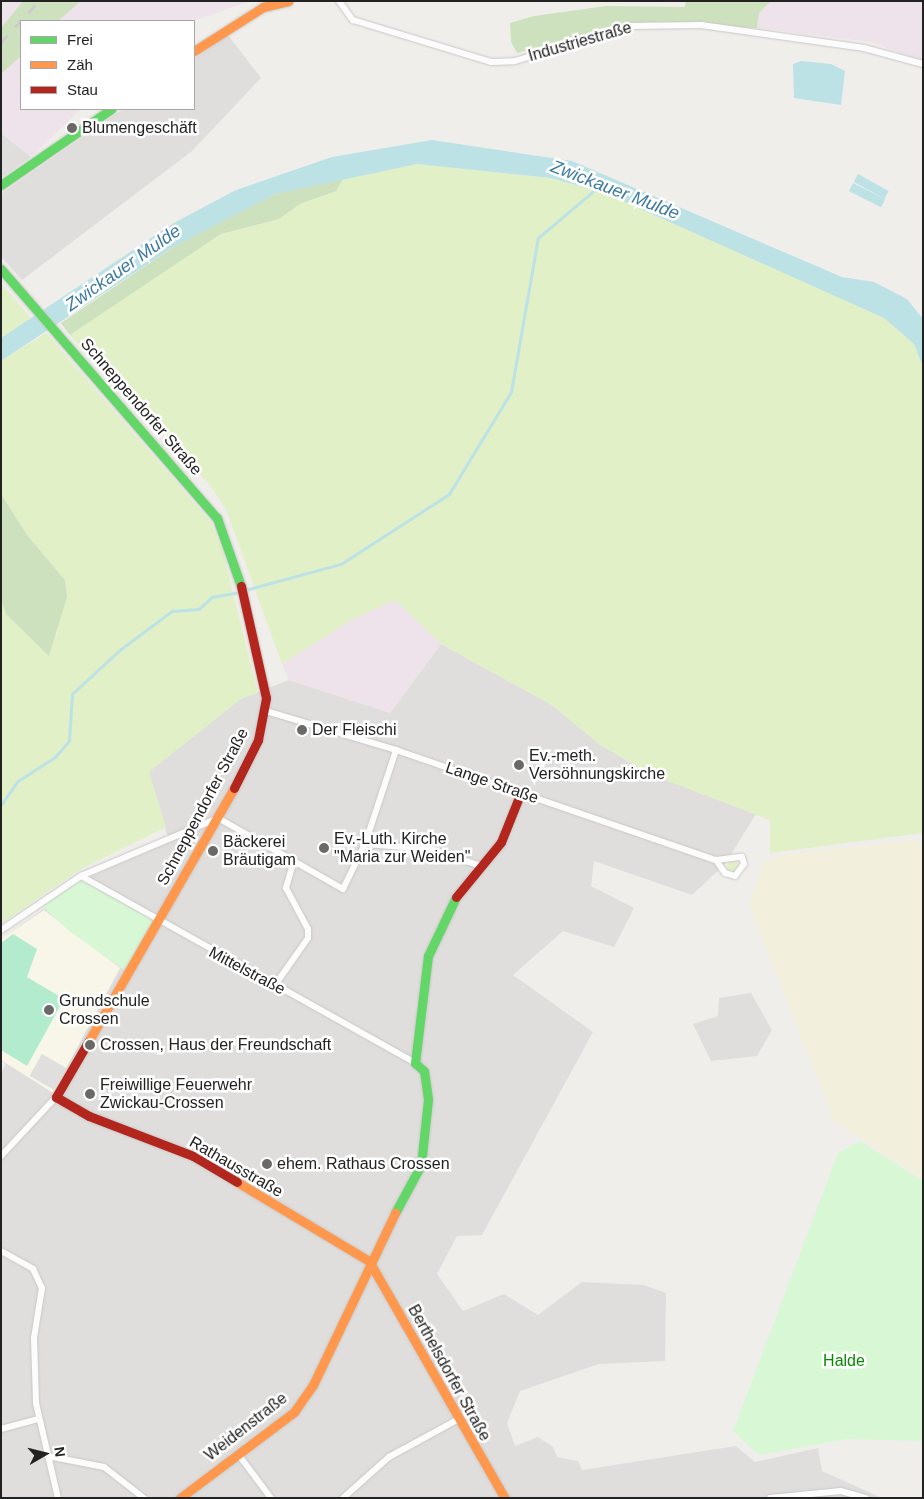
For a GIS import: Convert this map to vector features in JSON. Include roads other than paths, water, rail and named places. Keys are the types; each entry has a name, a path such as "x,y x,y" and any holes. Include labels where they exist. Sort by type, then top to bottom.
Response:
{"street":[{"path":"195,50 262,7 288,1"},
{"name":"Industriestraße","path":"339,1 353,20 492,62 516,61 631,26 701,25 864,48 923,64"},
{"path":"1,185 110,110"},
{"name":"Schneppendorfer Straße","path":"1,1156 56,1097 218,818 258,740 266,711 249,618 236,561 217,518 4,272"},
{"name":"Lange Straße","path":"266,711 396,750 716,860"},
{"path":"1,930 81,876 218,818 293,863 344,889 364,844 396,750"},
{"path":"415,1063 428,956 458,894 501,842 521,792"},
{"path":"364,844 430,849 481,866"},
{"path":"275,985 308,938 308,929 286,888 293,863"},
{"name":"Mittelstraße","path":"81,876 156,922 275,985 415,1063"},
{"name":"Weidenstraße","path":"180,1498 294,1412 313,1385 369,1261 420,1165 428,1099 424,1071 415,1063"},
{"name":"Rathausstraße","path":"56,1097 89,1116 193,1156 369,1261"},
{"path":"1,1251 34,1269 42,1288 34,1338 38,1419 58,1498"},
{"name":"Berthelsdorfer Straße","path":"369,1261 457,1420 505,1498"},
{"path":"1,1429 38,1419"},
{"path":"343,1498 389,1457 457,1420"},
{"path":"238,1454 271,1498"},
{"path":"48,1456 104,1467 144,1498"},
{"path":"770,1498 841,1491 866,1498"}],"water":[{"path":"801,61 831,64 845,71 841,105 794,98 793,64"},
{"name":"Zwickauer Mulde","path":"432,140 572,161 842,277 874,282 907,299 923,319 923,367 914,344 884,318 605,193 551,178 417,164 275,194 175,246 1,361 1,338 172,224 236,190 332,157"},
{"path":"858,174 889,191 884,199 854,182"},
{"path":"853,183 885,199 881,207 849,191"}],"waterway":[{"name":"Zwickauer Mulde","path":"245,590 341,564 449,494 511,392 538,238 597,188"},
{"path":"1,805 18,781 55,757 69,741 72,694 121,649 172,611 199,609 212,597 240,592"}],"railway":[{"path":"21,20 39,1"},
{"path":"1,42 20,22"}],"place":[{"name":"Blumengeschäft","path":"72,128"},
{"name":"Der Fleischi","path":"302,730"},
{"name":"Ev.-meth. Versöhnungskirche","path":"519,765"},
{"name":"Ev.-Luth. Kirche \"Maria zur Weiden\"","path":"324,848"},
{"name":"Bäckerei Bräutigam","path":"213,851"},
{"name":"Grundschule Crossen","path":"49,1010"},
{"name":"Crossen, Haus der Freundschaft","path":"90,1045"},
{"name":"Freiwillige Feuerwehr Zwickau-Crossen","path":"90,1094"},
{"name":"ehem. Rathaus Crossen","path":"267,1164"}],"park label":[{"name":"Halde","path":"844,1361"}]}
